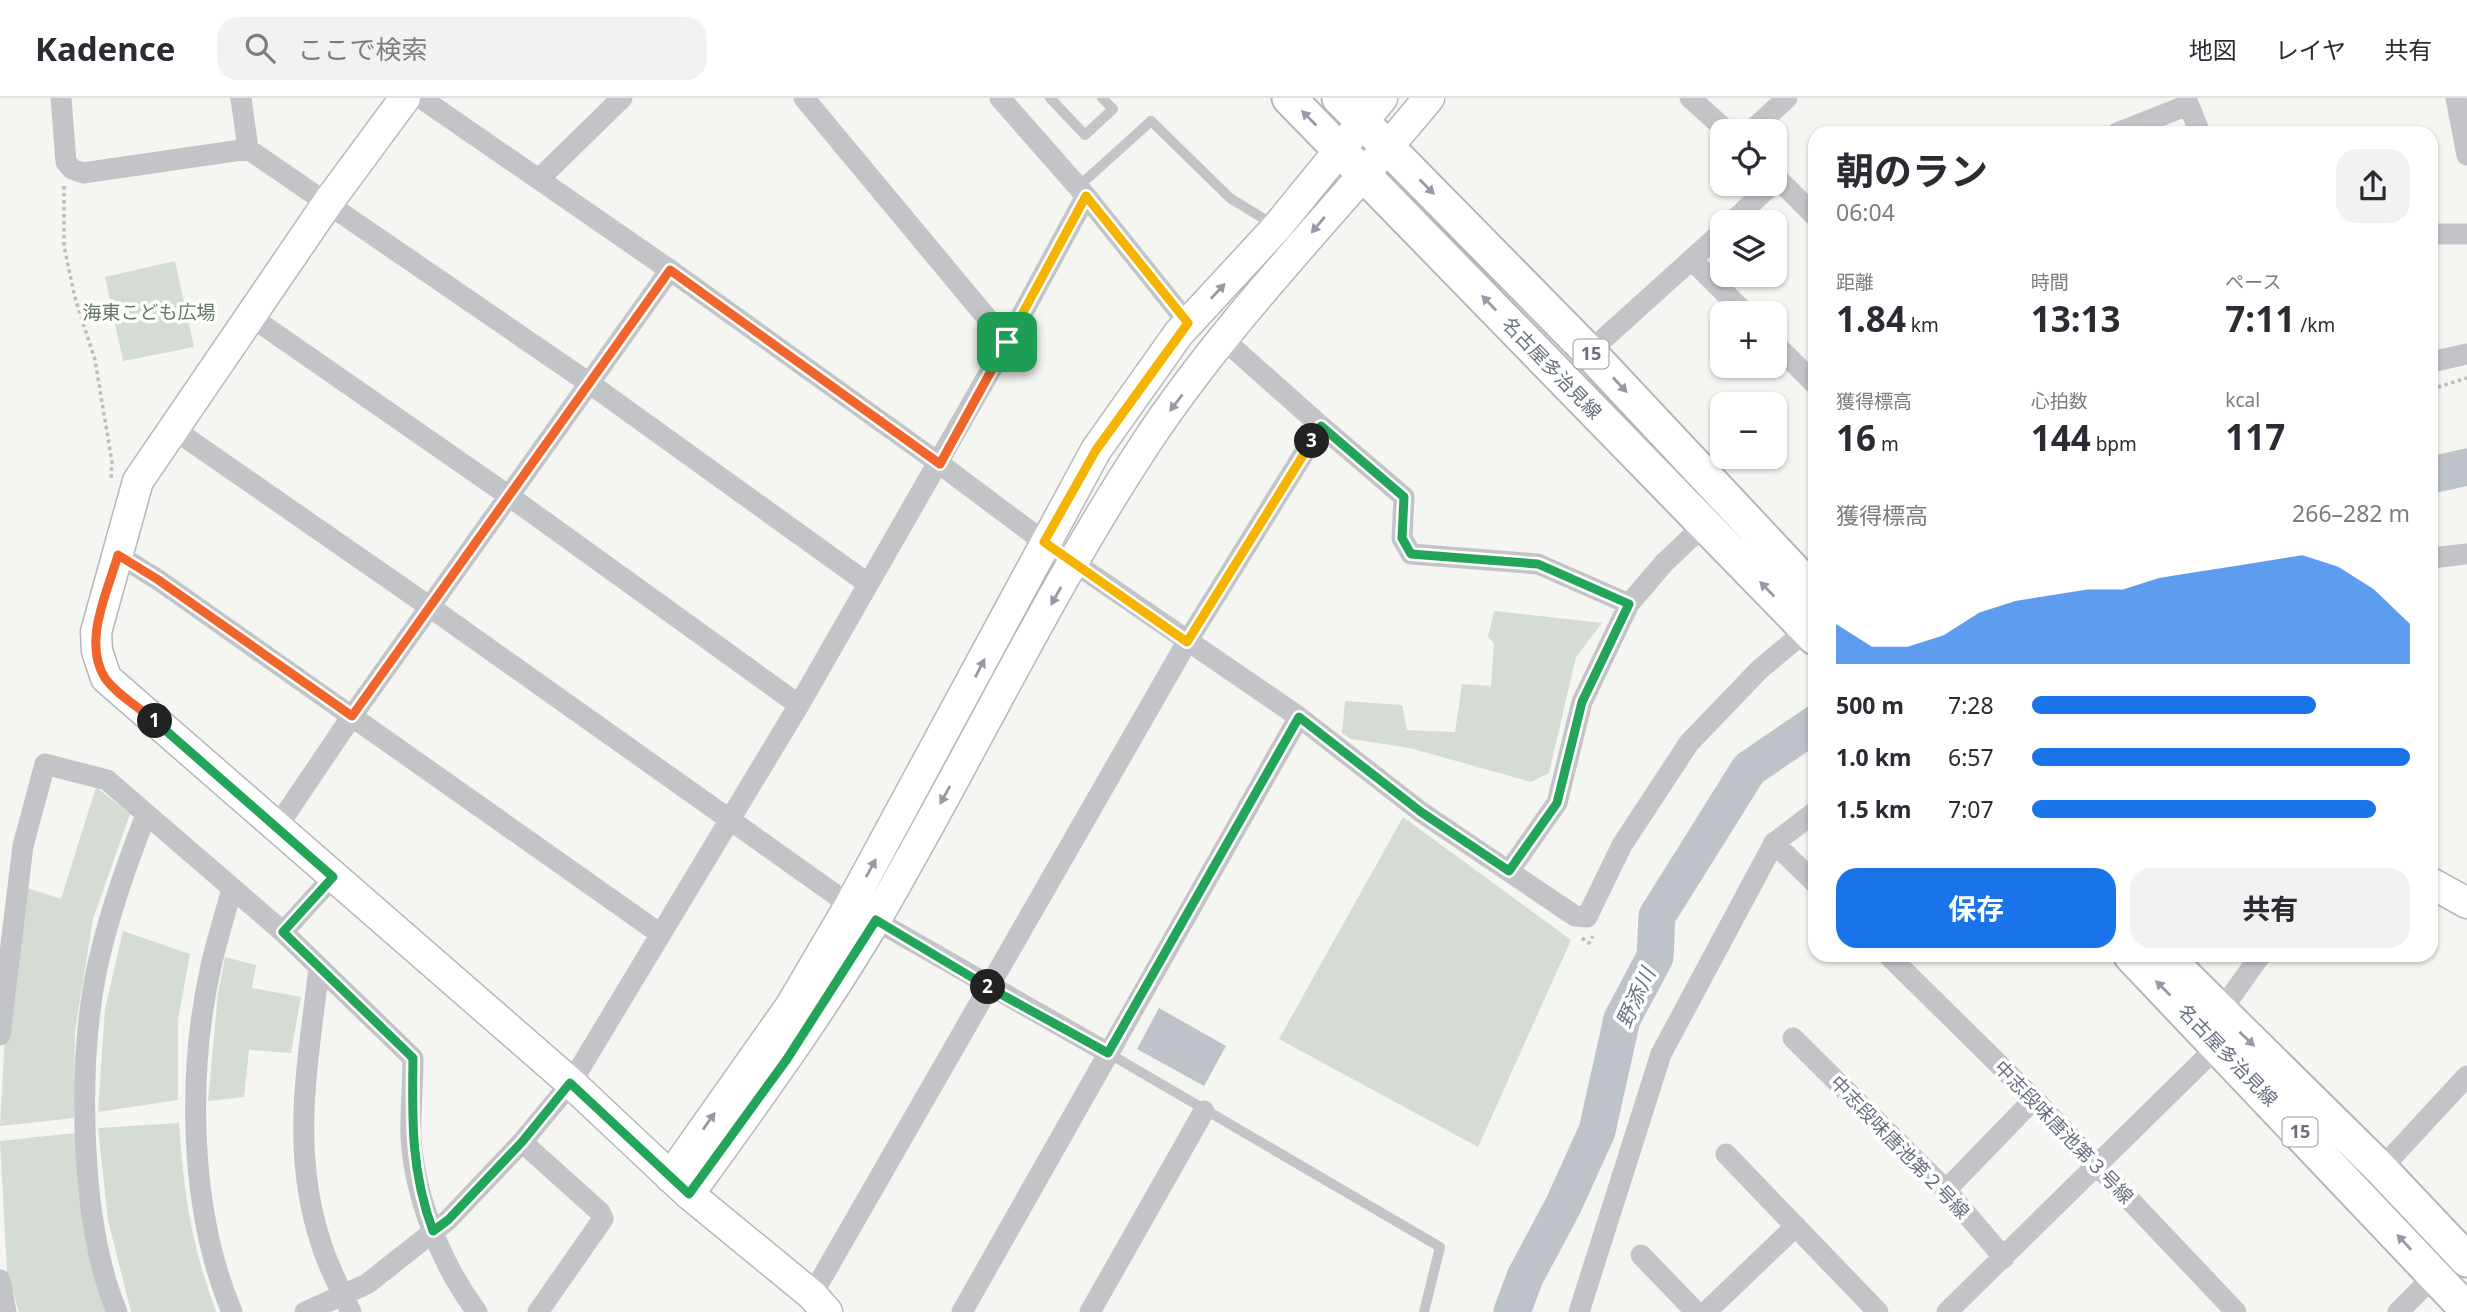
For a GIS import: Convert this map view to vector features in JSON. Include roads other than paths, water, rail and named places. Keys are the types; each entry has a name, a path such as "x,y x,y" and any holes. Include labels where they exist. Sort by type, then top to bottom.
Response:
{"main road":[{"name":"名古屋多治見線","path":"1289,98 1808,631"},
{"name":"名古屋多治見線","path":"1361,106 1386,146 1589,352 1806,580"},
{"name":"名古屋多治見線","path":"2138,962 2219,1028 2381,1169 2467,1260"},
{"name":"名古屋多治見線","path":"2170,962 2219,1028 2467,1310"}],"street":[{"path":"61,98 66,162 72,169 83,173 248,149 329,201 589,383 867,583"},
{"path":"241,98 248,149"},
{"path":"405,98 329,201 138,481 96,632 97,651 106,678 570,1083 679,1186 819,1304 989,988 1187,642 1321,426"},
{"path":"421,98 670,270 1044,542 1299,717 1421,812 1575,916 1587,917 1622,845 1689,743 1759,670 1808,636"},
{"path":"540,178 622,98"},
{"path":"804,98 1007,342"},
{"path":"1000,98 1083,191 1188,323"},
{"path":"679,1186 787,1059 876,920 1075,562 1147,442 1222,338 1429,98"},
{"path":"1690,98 1714,119"},
{"path":"1764,119 1787,98"},
{"path":"2456,98 2467,155"},
{"path":"2133,126 2187,102 2197,126"},
{"path":"679,1186 850,905 1096,450 1188,323 1277,227 1340,150 1361,106"},
{"path":"1787,190 1808,210"},
{"path":"305,1312 347,1303 448,1220 522,1142 570,1083 659,933 731,819 867,583 940,464 1007,342 1083,191"},
{"path":"1744,210 1758,196"},
{"path":"2438,234 2467,234"},
{"path":"1589,352 1710,244"},
{"path":"1693,261 1733,301"},
{"path":"277,827 352,716 670,270"},
{"path":"250,316 509,496 799,705"},
{"path":"1222,338 1404,497 1402,538 1411,554 1538,564 1629,604"},
{"path":"2438,360 2467,354"},
{"path":"1787,356 1808,377"},
{"path":"172,428 850,905"},
{"path":"1509,871 1557,803 1582,702 1629,604 1664,563 1705,524"},
{"path":"2438,557 2467,554"},
{"path":"118,555 157,579 659,933"},
{"path":"962,1312 1299,717"},
{"path":"0,1035 23,846 45,764 107,780 283,932 413,1058 411,1140 422,1201 433,1231 477,1312"},
{"path":"117,1312 94,1224 86,1152 85,1074 95,979 116,894 146,815"},
{"path":"1578,1312 1661,1054 1774,843 1808,817"},
{"path":"1774,843 1808,876"},
{"path":"283,932 333,877"},
{"path":"2438,887 2467,903"},
{"path":"232,889 211,968 195,1104 198,1170 210,1236 232,1312"},
{"path":"876,920 989,988 1108,1053"},
{"name":"中志段味唐池第３号線","path":"1895,962 2098,1164 2236,1312"},
{"path":"1947,1312 2098,1164 2219,1028 2257,962"},
{"path":"319,968 305,1068 303,1133 309,1188 321,1243 347,1303"},
{"name":"中志段味唐池第２号線","path":"1793,1038 1946,1190 2004,1258"},
{"path":"2381,1169 2467,1076"},
{"path":"1946,1190 2034,1099"},
{"path":"1090,1312 1204,1111"},
{"path":"522,1142 600,1212 603,1219 538,1312"},
{"path":"1726,1154 1878,1312"},
{"path":"1706,1312 1796,1226"},
{"path":"1642,1255 1696,1312"},
{"path":"2398,1312 2435,1275"},
{"path":"0,1280 6,1312"}],"lane":[{"path":"1050,98 1085,135 1113,109 1102,98"},
{"path":"1083,191 1151,121 1230,198 1277,227"},
{"path":"1108,1053 1440,1247 1424,1312"}],"waterway":[{"name":"野添川","path":"2438,473 2467,467"},
{"name":"野添川","path":"1512,1312 1525,1277 1563,1206 1597,1131 1622,1019 1655,957 1657,916 1749,769 1808,729"}],"park label":[{"name":"海東こども広場","path":"149,312"}]}
